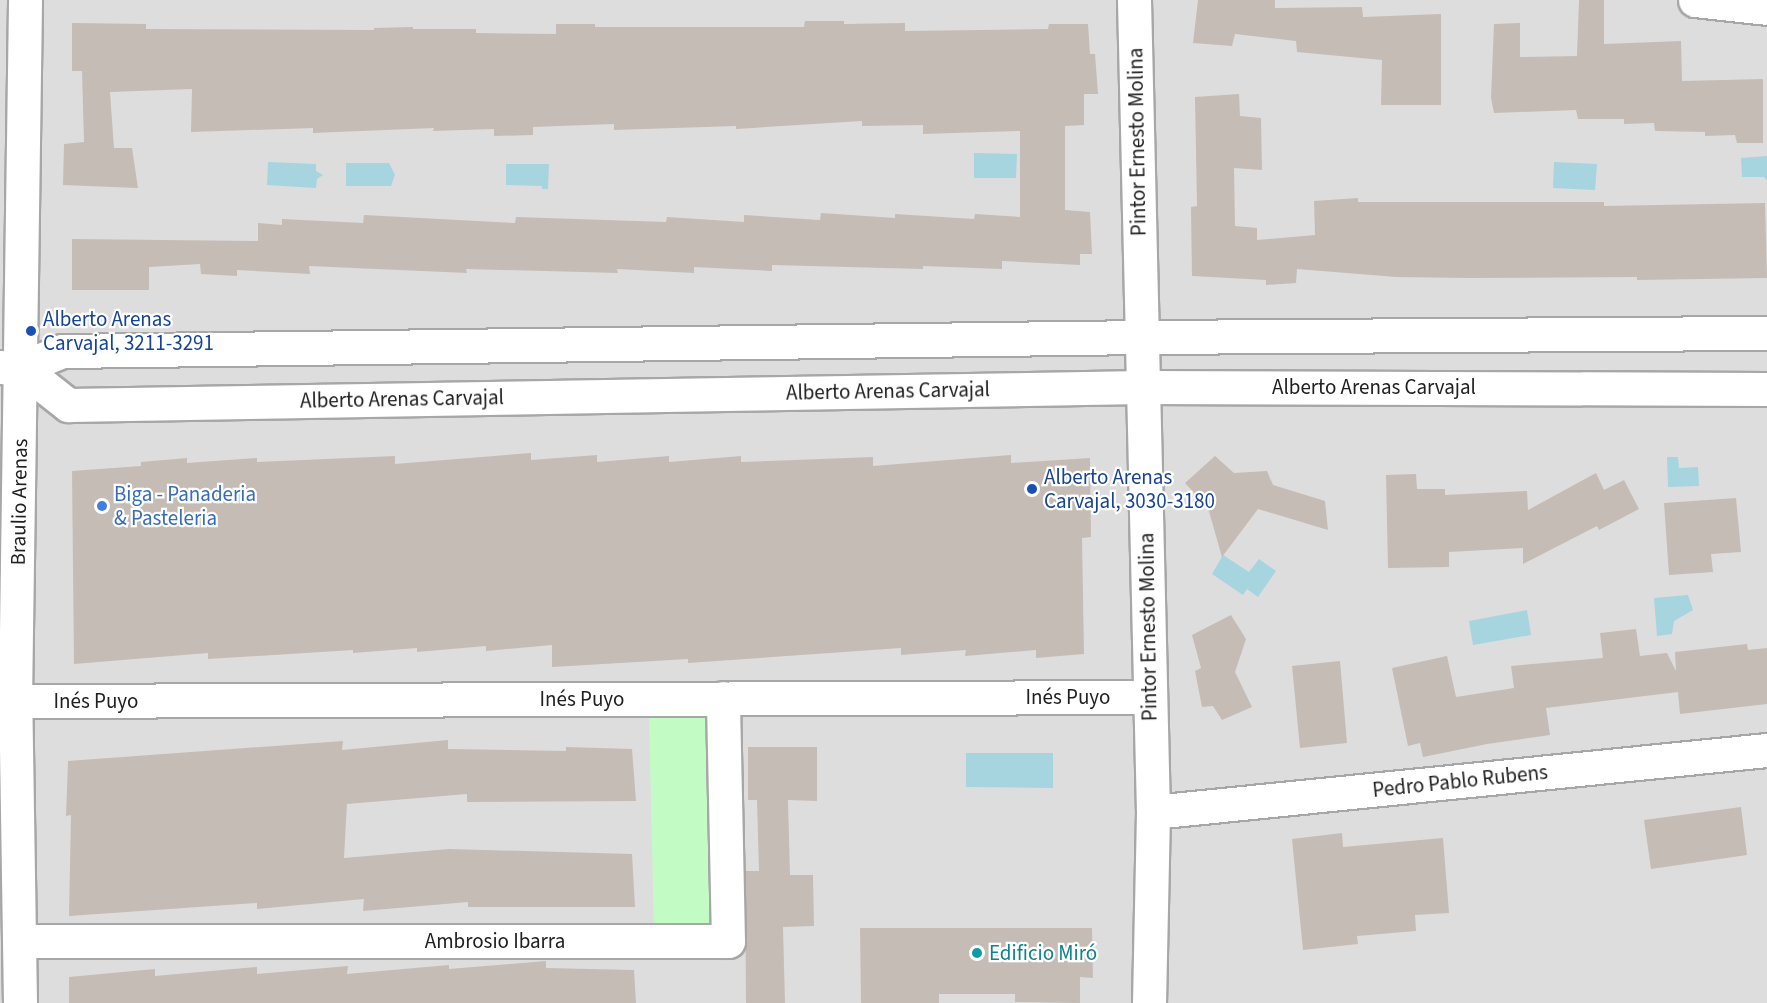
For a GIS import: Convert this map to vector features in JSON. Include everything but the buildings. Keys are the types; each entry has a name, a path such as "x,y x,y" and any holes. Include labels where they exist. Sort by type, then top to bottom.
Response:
{"street":[{"name":"Braulio Arenas","path":"20,1003 11,368 13,34 25,0"},
{"name":"Pintor Ernesto Molina","path":"1134,0 1153,812 1149,1003"},
{"path":"1695,0 1767,8"},
{"path":"11,368 62,351 1142,337 1767,333"},
{"name":"Alberto Arenas Carvajal","path":"11,368 68,405 1143,387 1767,389"},
{"name":"Inés Puyo","path":"15,701 1149,696"},
{"name":"Ambrosio Ibarra","path":"20,941 728,941 723,698"},
{"name":"Pedro Pablo Rubens","path":"1153,812 1767,750"}],"shaded area":[{"path":"0,0 1767,0 1767,1003 0,1003"}],"green space":[{"path":"711,713 715,934 654,936 649,714"}],"water":[{"path":"974,153 1017,154 1016,178 974,178"},
{"path":"1767,156 1767,181 1764,177 1742,177 1741,158"},
{"path":"268,162 316,164 316,171 323,175 317,179 316,188 267,185"},
{"path":"1554,162 1597,164 1595,190 1553,188"},
{"path":"346,163 389,163 395,175 391,186 346,186"},
{"path":"506,164 549,164 548,189 542,189 542,186 506,185"},
{"path":"1667,457 1678,457 1679,468 1698,467 1699,486 1668,487"},
{"path":"1223,555 1249,572 1259,559 1276,571 1258,597 1247,589 1243,595 1212,574"},
{"path":"1688,595 1693,610 1674,621 1672,634 1657,636 1654,598"},
{"path":"1527,610 1531,635 1473,645 1469,621"},
{"path":"966,753 1053,753 1053,788 966,787"}],"place":[{"name":"Alberto Arenas Carvajal, 3211-3291","path":"31,331"},
{"name":"Alberto Arenas Carvajal, 3030-3180","path":"1032,489"},
{"name":"Biga - Panaderia & Pasteleria","path":"102,506"},
{"name":"Edificio Miró","path":"977,953"}]}
